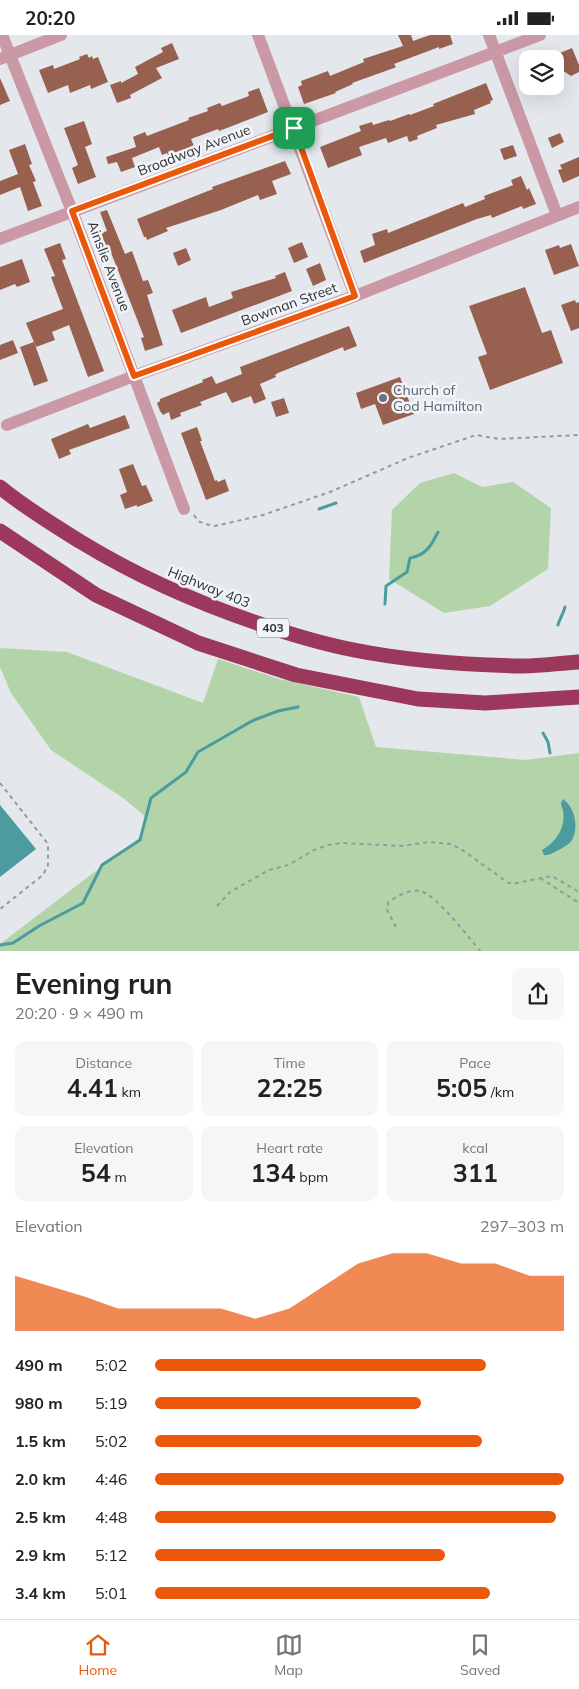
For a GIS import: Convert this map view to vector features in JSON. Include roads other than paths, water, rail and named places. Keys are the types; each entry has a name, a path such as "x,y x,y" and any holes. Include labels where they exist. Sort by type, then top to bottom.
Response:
{"highway":[{"name":"Highway 403","path":"0,487 58,528 108,558 165,588 201,604 302,638 353,650 409,659 465,664 524,666 579,662"},
{"path":"0,531 96,595 198,643 296,675 418,699 485,703 579,697"}],"street":[{"name":"Ainslie Avenue","path":"2,35 5,57 72,211 134,376 189,512"},
{"path":"5,57 61,35"},
{"path":"258,35 355,296"},
{"path":"489,35 557,215"},
{"name":"Broadway Avenue","path":"0,239 540,35"},
{"name":"Bowman Street","path":"7,425 134,376 355,296 579,207"}],"water":[{"path":"563,799 570,807 575,818 574,835 571,842 566,846 544,855 542,850 556,839 563,823 564,817 561,803"},
{"path":"0,805 36,849 0,877"}],"waterway":[{"path":"319,509 336,503"},
{"path":"385,604 386,586 407,572 410,558 424,552 433,542 438,532"},
{"path":"558,625 565,607"},
{"path":"0,945 13,943 39,926 83,903 102,865 140,840 151,798 186,772 198,752 252,721 278,711 298,707"},
{"path":"543,733 548,742 550,753"}],"place":[{"name":"Church of God Hamilton","path":"383,398"}]}
